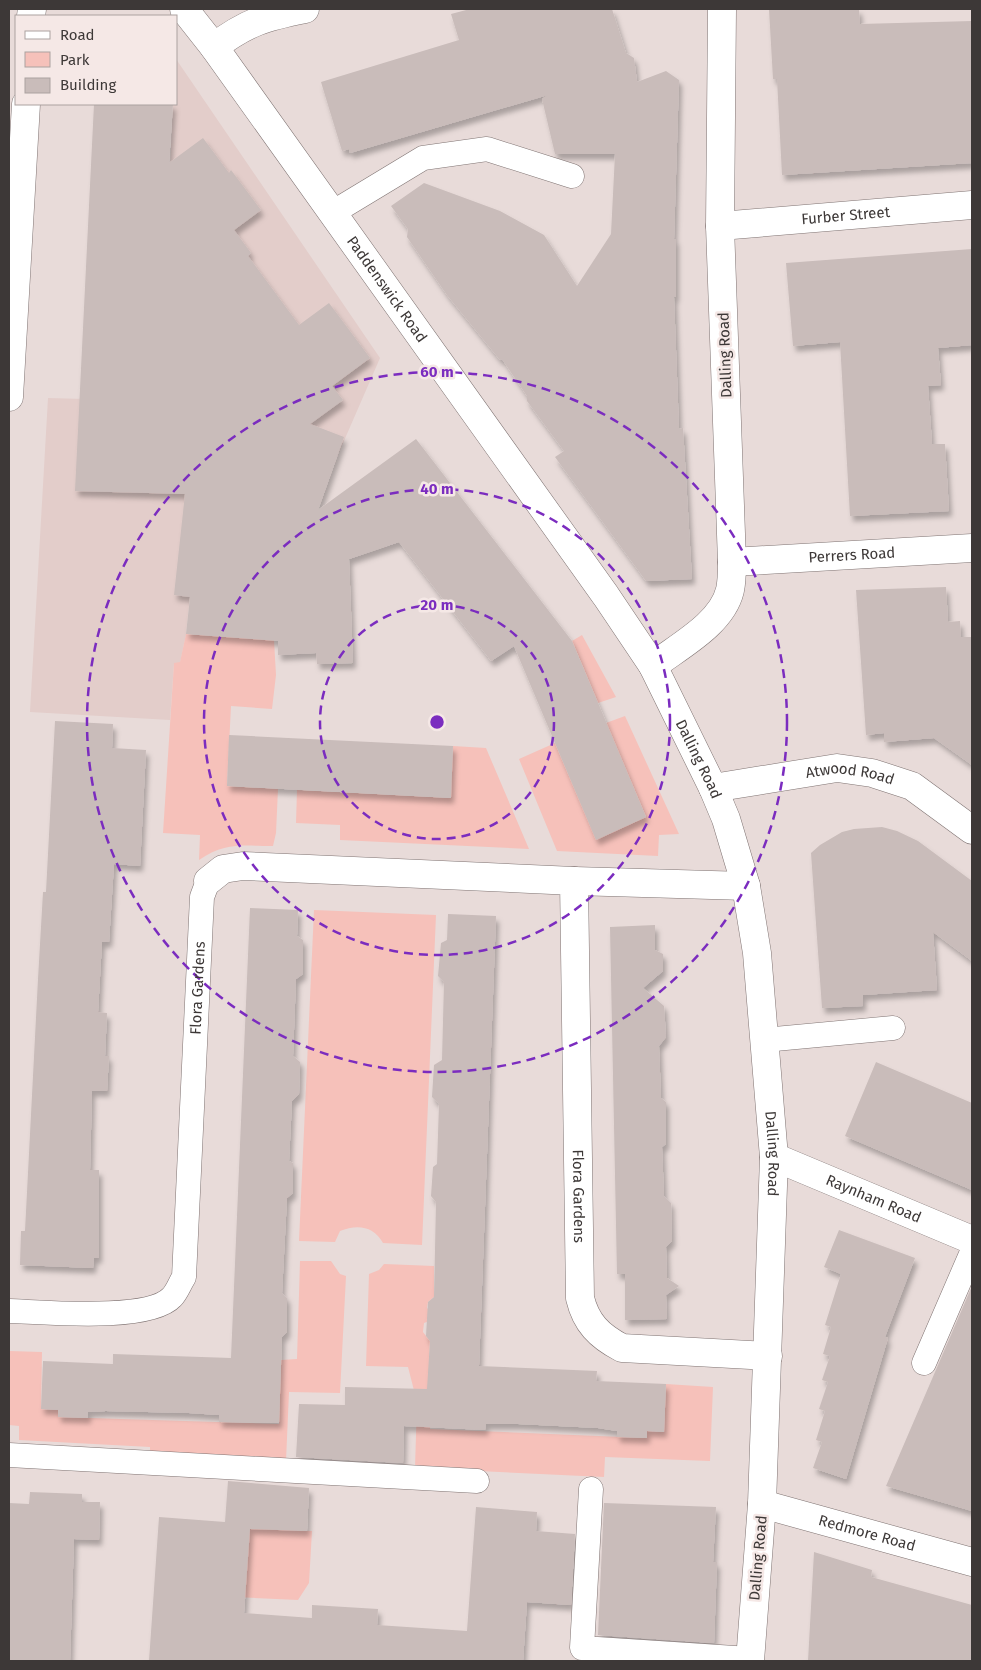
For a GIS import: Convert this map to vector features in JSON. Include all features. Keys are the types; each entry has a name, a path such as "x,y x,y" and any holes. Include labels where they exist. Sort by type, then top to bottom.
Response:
{"street":[{"name":"Paddenswick Road","path":"184,9 214,47 606,596"},
{"path":"214,47 236,30 264,17 305,9"},
{"name":"Dalling Road","path":"653,666 710,622 723,606 730,590 732,562 720,226 722,9"},
{"path":"9,397 26,105"},
{"name":"Furber Street","path":"720,226 972,205"},
{"name":"Perrers Road","path":"732,562 972,548"},
{"name":"Dalling Road","path":"606,596 653,666 713,788 726,819 746,886 757,952 774,1157 762,1504 750,1660"},
{"name":"Atwood Road","path":"713,788 836,768 872,774 912,786 972,830"},
{"name":"Flora Gardens","path":"208,880 223,870 243,866 746,886"},
{"name":"Flora Gardens","path":"574,880 580,1298 583,1310 589,1322 602,1337 622,1348 768,1356"},
{"name":"Raynham Road","path":"774,1157 972,1240"},
{"name":"Redmore Road","path":"762,1504 972,1562"}],"lane":[{"path":"332,213 423,158 487,149 572,176"},
{"name":"Flora Gardens","path":"9,1311 123,1313 146,1309 172,1298 184,1277 202,897 208,880"},
{"path":"764,1040 893,1028"},
{"path":"924,1363 972,1252"},
{"path":"9,1455 477,1481"},
{"path":"591,1489 582,1648 750,1660"}],"shaded area":[{"path":"178,62 380,358 337,457 301,443 210,416 186,634 180,663 174,663 170,720 30,712 48,398 159,401 173,105 178,105"}],"green space":[{"path":"186,634 274,640 276,675 272,709 231,706 227,786 278,789 276,833 273,846 234,846 218,850 199,860 200,835 163,833 174,663 180,662"},
{"path":"582,635 616,697 598,703 572,641"},
{"path":"625,716 679,834 659,835 658,856 557,851 519,759 555,743 596,839 646,817 606,723"},
{"path":"453,746 486,748 529,849 340,840 340,825 296,823 297,790 450,798"},
{"path":"314,910 436,915 422,1245 383,1243 375,1233 359,1227 340,1231 335,1242 299,1241"},
{"path":"300,1261 331,1261 340,1274 346,1276 340,1393 289,1392 286,1461 150,1454 150,1447 19,1440 19,1426 9,1425 9,1351 42,1352 41,1409 58,1410 58,1417 279,1424 281,1360 297,1359"},
{"path":"384,1264 434,1266 434,1297 428,1302 427,1308 433,1313 432,1320 424,1323 423,1332 430,1341 429,1364 434,1364 430,1429 646,1438 647,1431 664,1432 666,1384 713,1387 710,1461 605,1457 604,1477 415,1468 417,1402 408,1367 366,1366 369,1274 379,1270"},
{"path":"219,1527 312,1531 309,1583 298,1600 214,1596"}],"building":[{"path":"470,9 612,9 626,53 634,58 637,82 666,71 679,80 674,239 676,239 676,297 674,297 679,429 683,428 692,579 646,581 555,457 564,451 527,401 527,396 502,359 500,360 447,295 407,237 408,229 391,206 424,183 500,211 544,235 577,286 611,234 615,154 555,154 542,99 548,95 350,153 349,149 342,151 321,82 459,40 451,14"},
{"path":"769,9 859,9 860,24 972,21 972,163 782,175 777,79 773,79"},
{"path":"94,105 173,105 169,163 203,138 229,173 231,170 261,210 234,230 251,253 248,256 299,325 329,303 370,358 332,386 343,400 310,424 344,437 318,510 416,439 572,641 646,817 596,840 514,646 491,661 399,542 349,559 353,663 317,664 316,653 278,655 278,641 186,634 190,597 174,595 185,494 75,491"},
{"path":"972,249 972,345 938,348 941,385 928,386 932,444 945,444 949,511 850,516 840,342 793,346 786,263"},
{"path":"946,587 948,622 960,621 961,637 972,637 972,765 934,738 884,742 884,733 866,735 856,590"},
{"path":"55,721 113,724 112,748 146,750 140,866 114,864 109,942 102,942 98,1012 107,1013 105,1056 109,1056 107,1091 92,1091 90,1170 99,1170 99,1258 94,1258 93,1268 20,1265 21,1231 25,1231 43,892 46,892"},
{"path":"229,735 453,746 451,798 227,786"},
{"path":"882,827 897,831 918,841 972,881 972,961 933,932 937,990 863,995 863,1006 822,1008 811,853 820,845 842,832"},
{"path":"250,908 298,910 297,936 303,940 303,974 296,979 293,1056 300,1062 299,1094 292,1101 289,1161 293,1163 293,1193 287,1198 282,1293 287,1298 287,1332 282,1337 279,1423 219,1422 219,1415 189,1413 106,1411 88,1412 88,1418 58,1417 58,1410 41,1409 43,1361 113,1364 113,1354 231,1358"},
{"path":"448,914 496,916 479,1366 597,1371 596,1381 666,1384 664,1432 647,1431 647,1438 617,1437 617,1431 598,1428 518,1424 486,1424 485,1430 404,1426 403,1463 296,1457 299,1404 345,1405 345,1387 427,1389 430,1341 426,1336 428,1302 434,1297 436,1202 431,1196 433,1167 437,1164 439,1104 432,1097 434,1065 442,1060 444,982 438,976 441,943 447,940"},
{"path":"655,925 655,950 663,954 663,971 643,988 664,1006 666,1037 659,1046 661,1098 666,1102 666,1144 662,1147 664,1196 671,1203 672,1241 666,1247 667,1278 679,1286 666,1295 667,1319 625,1320 625,1274 617,1274 610,927"},
{"path":"876,1062 972,1103 972,1190 845,1136"},
{"path":"839,1230 915,1258 885,1337 888,1338 846,1479 813,1468 822,1442 816,1440 825,1411 819,1409 828,1382 822,1380 830,1356 823,1354 831,1327 825,1325 841,1274 824,1267"},
{"path":"972,1286 972,1511 886,1486"},
{"path":"228,1481 309,1488 307,1531 250,1529 244,1613 312,1618 312,1605 378,1609 377,1625 467,1631 476,1507 537,1512 536,1531 575,1534 571,1605 527,1602 523,1661 149,1661 159,1517 225,1522"},
{"path":"30,1492 82,1494 82,1502 100,1502 99,1540 74,1539 70,1661 9,1661 9,1503 29,1504"},
{"path":"604,1503 716,1507 713,1562 717,1562 714,1643 598,1635"},
{"path":"814,1552 872,1570 871,1577 972,1605 972,1661 808,1661"}]}
